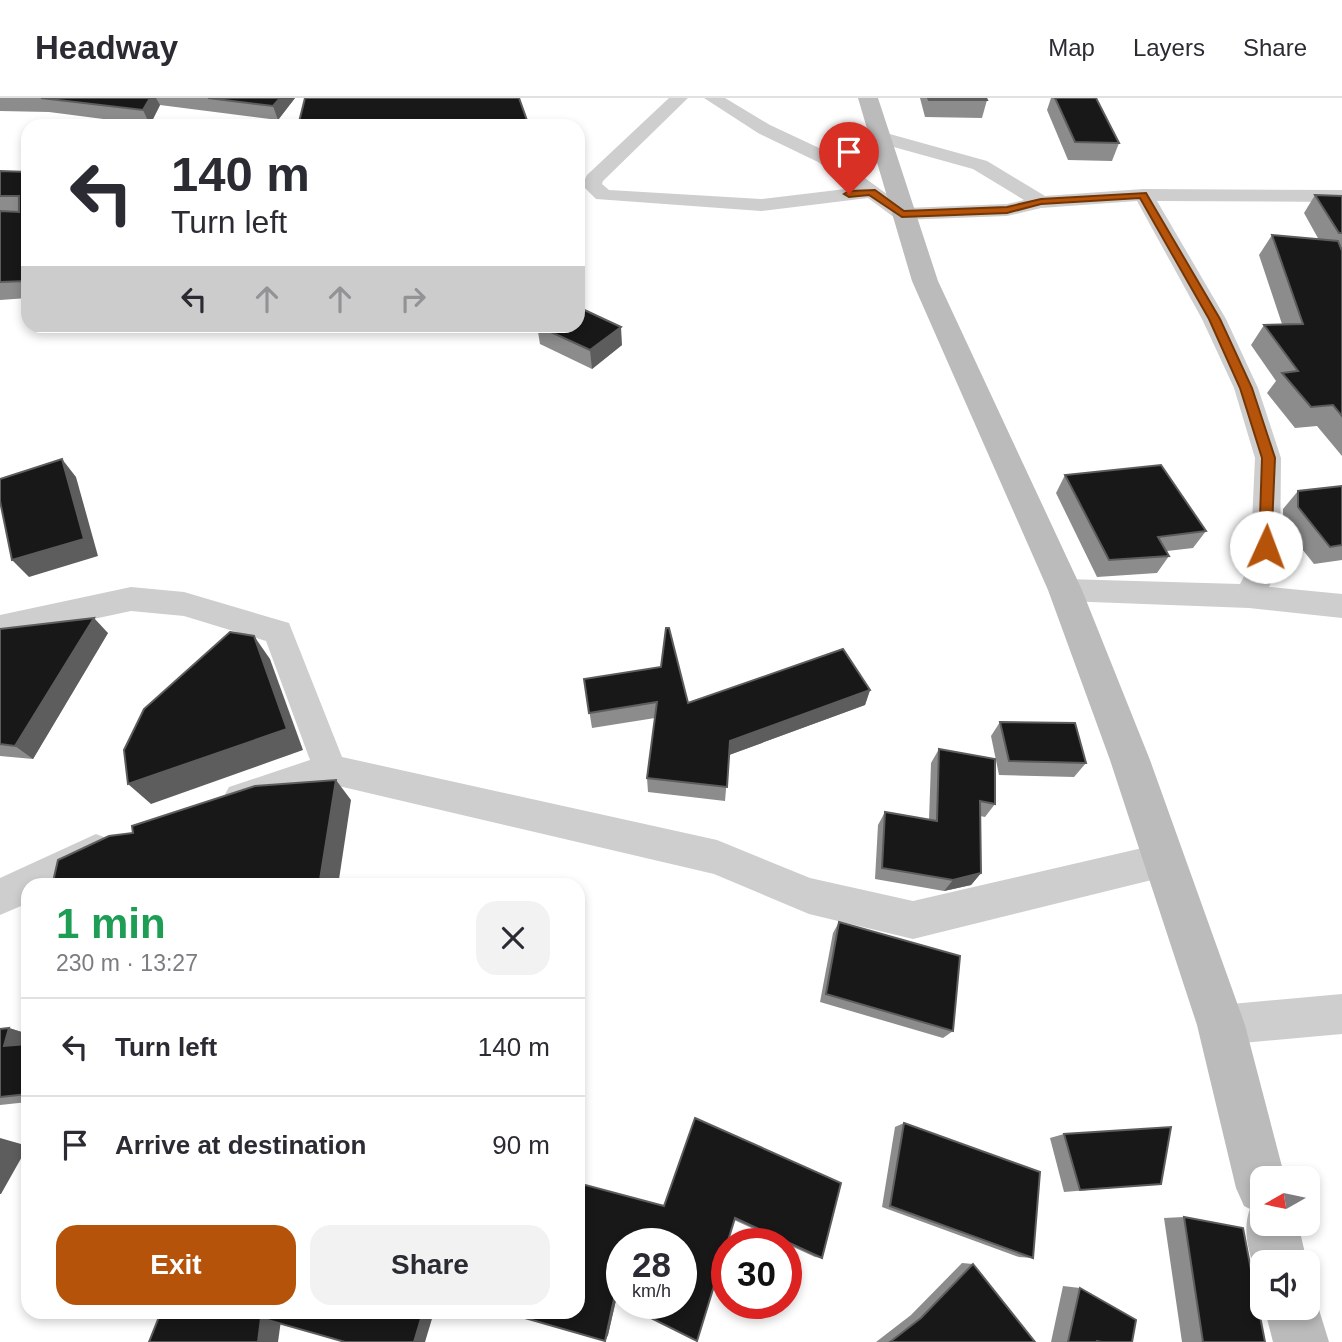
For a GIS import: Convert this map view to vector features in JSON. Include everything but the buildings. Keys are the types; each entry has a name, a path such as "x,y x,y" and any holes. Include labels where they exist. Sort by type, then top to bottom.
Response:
{"main road":[{"path":"868,98 925,281 1065,590 1130,760 1221,1025 1256,1166"},
{"path":"1295,1320 1301,1342"}],"street":[{"path":"678,98 594,179 592,185 596,191 613,196 761,205 871,192"},
{"path":"713,98 764,129 825,158 902,214 1007,210 1041,202 1143,195 1342,196"},
{"path":"878,137 980,165 1041,202"},
{"path":"1143,195 1214,319 1246,388 1268,458 1265,565 1249,596"},
{"path":"1065,590 1249,596 1341,607"},
{"path":"0,627 131,599 184,604 278,632 330,769"},
{"path":"215,806 330,769 717,857 809,896 913,920 1164,860"},
{"path":"40,878 126,837"},
{"path":"0,897 21,887"},
{"path":"1221,1025 1342,1014"}],"route":[{"path":"849,194 871,192 902,214 1007,210 1041,202 1143,195 1214,319 1246,388 1268,458 1266,547"}]}
